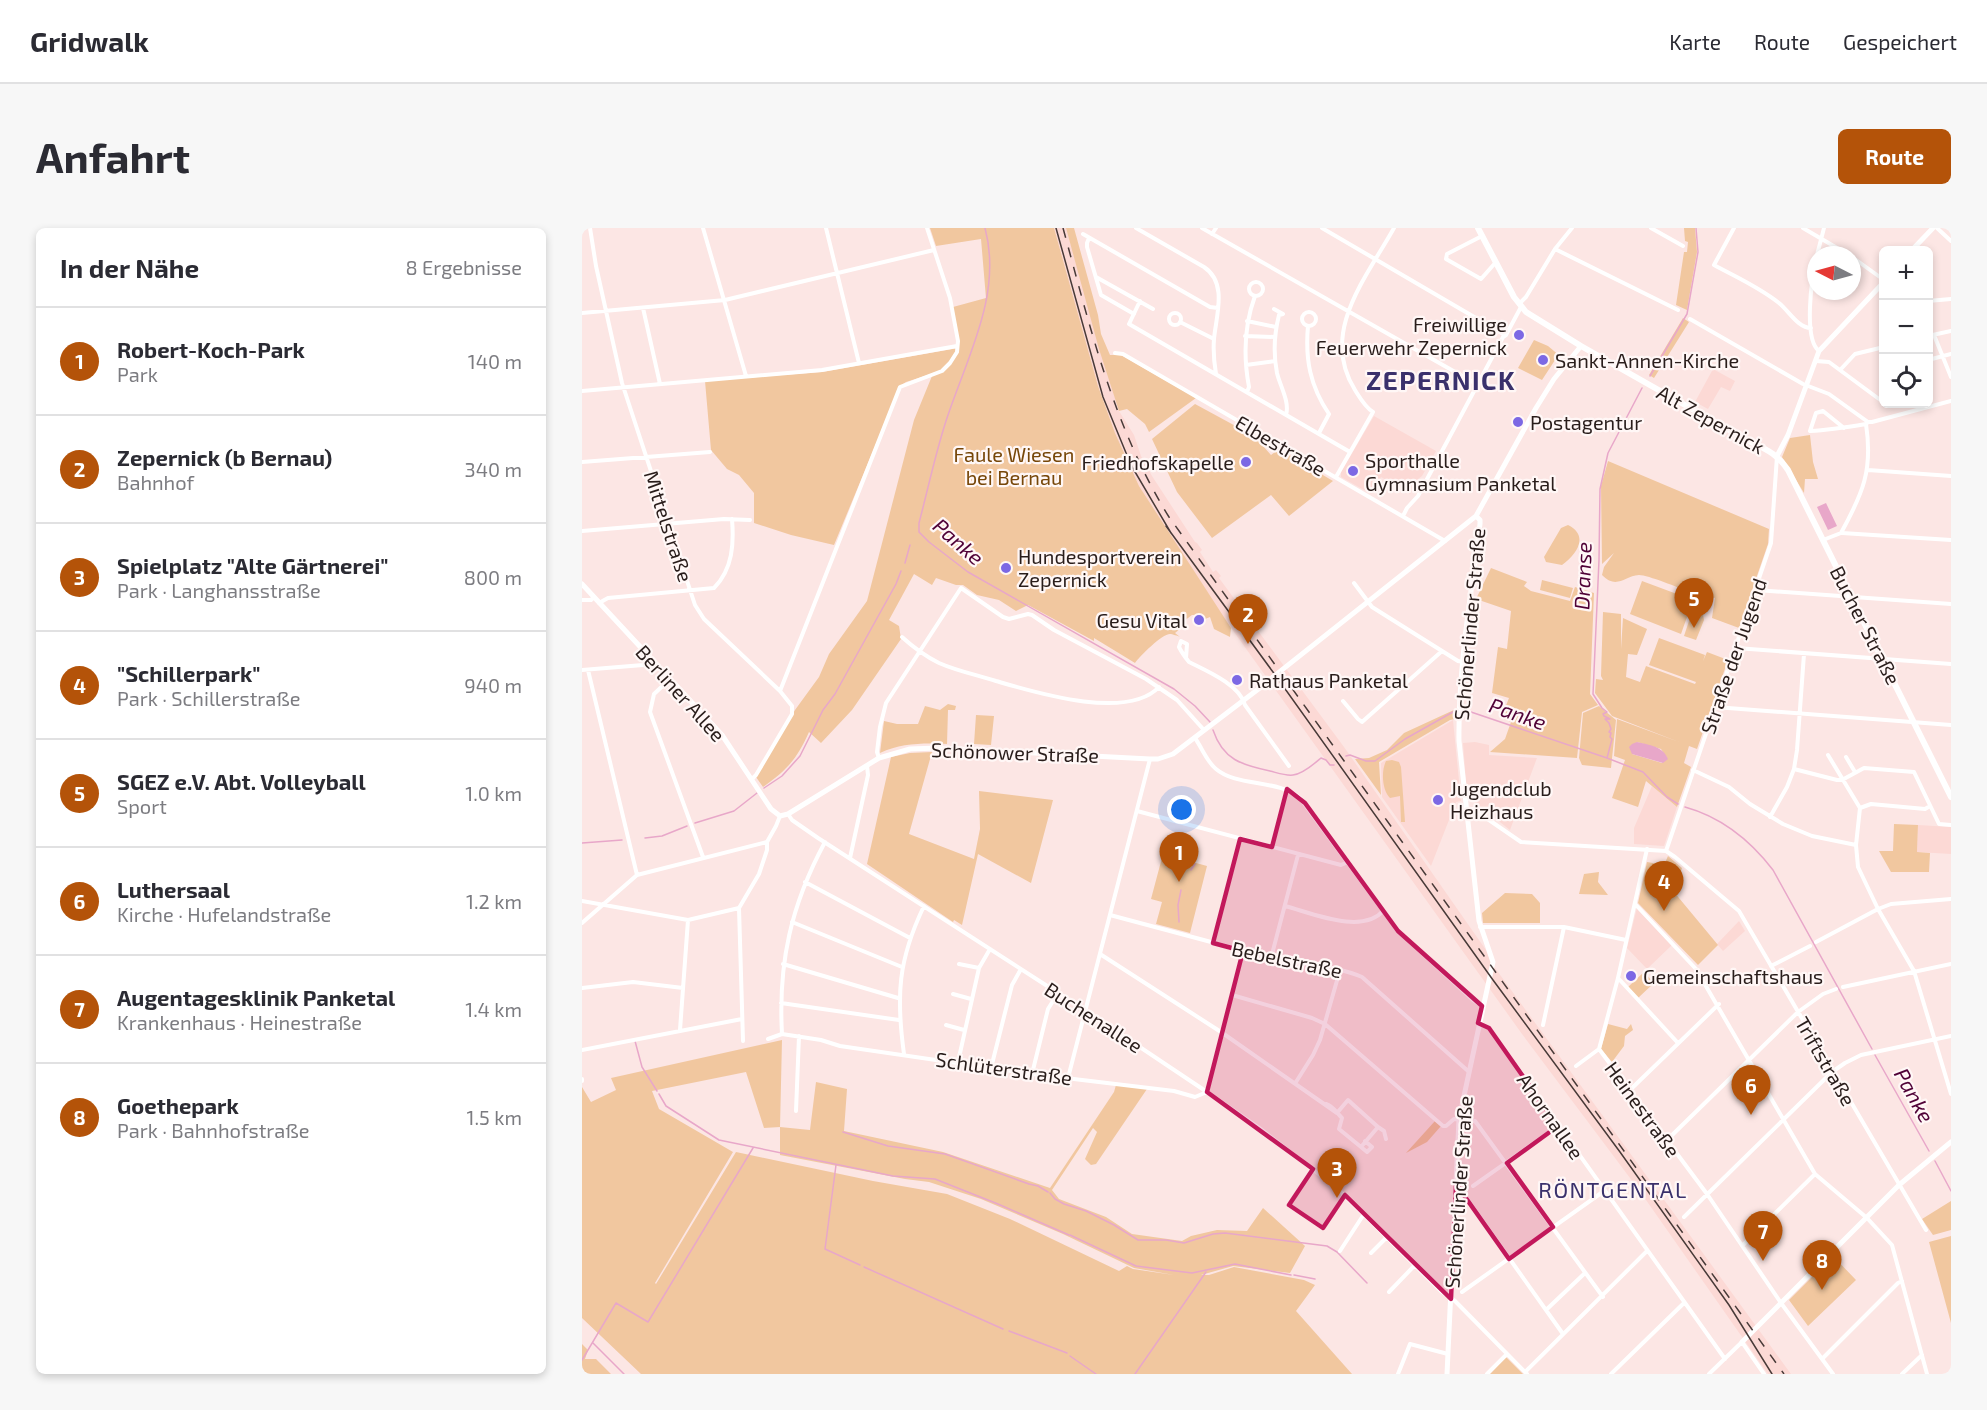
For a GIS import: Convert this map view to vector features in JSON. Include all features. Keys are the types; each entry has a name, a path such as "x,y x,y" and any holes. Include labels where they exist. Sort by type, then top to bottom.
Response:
{"main road":[{"path":"1478,228 1520,305"},
{"name":"Alt Zepernick","path":"1520,305 1608,362 1778,456"},
{"name":"Bucher Straße","path":"1778,456 1788,470 1951,797"}],"street":[{"name":"Mittelstraße","path":"590,228 596,266 624,388 690,591 700,615 780,691 792,706 793,710 756,776 752,778"},
{"path":"703,228 746,376"},
{"path":"826,228 859,363"},
{"path":"780,691 900,387 942,371 954,358 957,346 950,298 927,228"},
{"path":"1136,228 1210,271 1215,278 1218,308 1214,339 1216,374"},
{"path":"1202,228 1478,385"},
{"path":"1212,234 1216,228"},
{"path":"1322,228 1506,335"},
{"path":"1336,477 1372,412 1364,405 1345,371 1341,346 1347,311 1394,228"},
{"path":"1403,516 1418,496 1520,305 1555,249 1572,228"},
{"path":"1651,228 1683,246"},
{"path":"1734,228 1714,265 1770,297 1803,327 1811,328"},
{"path":"1803,228 1833,246"},
{"path":"1819,246 1824,228"},
{"path":"1916,246 1935,228 1951,241"},
{"path":"1083,234 1210,307 1218,308"},
{"path":"1482,236 1447,254 1446,259 1481,279 1496,262"},
{"path":"1089,238 1086,243 1087,248 1101,295 1134,314"},
{"path":"1555,249 1678,310"},
{"path":"582,313 725,300 934,250"},
{"path":"1861,264 1879,277"},
{"path":"1096,276 1153,309"},
{"path":"1778,456 1819,351 1879,286"},
{"path":"1247,392 1249,387 1245,336 1255,296"},
{"path":"1933,300 1951,298"},
{"path":"1811,300 1811,328 1814,346 1819,351"},
{"path":"1140,301 1129,324 1350,452"},
{"path":"643,308 660,384"},
{"path":"1274,309 1282,314 1279,315 1276,327 1275,361 1280,386 1288,407 1286,415"},
{"path":"1690,319 1806,386 1829,394 1867,423 1870,447 1868,470 1860,498 1841,533"},
{"path":"1247,321 1276,327"},
{"path":"1180,322 1214,339"},
{"path":"1308,326 1307,351 1313,387 1329,414 1318,433"},
{"path":"1933,336 1951,331"},
{"path":"1245,336 1275,337"},
{"path":"1933,340 1951,377"},
{"path":"582,391 822,370 957,346"},
{"name":"Schönower Straße","path":"784,815 879,758 910,749 938,748 1150,759 1173,754 1244,701 1476,516 1536,408 1554,379 1581,346"},
{"path":"1841,369 1852,355 1879,348"},
{"name":"Elbestraße","path":"1115,353 1123,354 1446,541"},
{"path":"1933,359 1951,354"},
{"path":"1572,357 1600,364 1608,362"},
{"path":"1246,364 1275,361"},
{"path":"1815,361 1829,362 1841,369 1879,399"},
{"path":"1844,428 1823,411 1819,411 1816,413 1810,431 1844,428 1951,401"},
{"path":"582,462 710,452"},
{"name":"Straße der Jugend","path":"1666,851 1771,543 1778,456"},
{"path":"1868,470 1951,476"},
{"name":"Schönerlinder Straße","path":"1447,1374 1459,1119 1492,962 1480,928 1459,741 1463,662 1480,524 1476,516"},
{"path":"599,603 608,598 711,589 717,585 726,569 733,547 732,519"},
{"path":"582,531 732,519 750,520"},
{"path":"1822,540 1841,533 1951,540"},
{"path":"1354,583 1372,607 1463,662"},
{"name":"Berliner Allee","path":"582,584 722,735 771,809"},
{"path":"879,758 880,727 886,703 961,588 1003,617 1009,619 1032,615 1054,630 1159,687 1177,700 1204,731"},
{"path":"1756,590 1951,604"},
{"path":"582,600 591,600 594,597"},
{"path":"902,637 919,652 941,664 1024,690 1091,703 1128,701 1149,694 1159,687"},
{"path":"1736,648 1951,664"},
{"path":"1343,701 1362,722 1442,651"},
{"path":"1770,817 1794,769 1804,654"},
{"path":"1186,658 1222,680 1241,695 1289,766"},
{"path":"582,670 643,665 651,660"},
{"path":"588,670 637,875"},
{"path":"670,679 654,694 650,712 703,857"},
{"path":"1715,707 1951,725"},
{"path":"1195,738 1213,766 1219,771 1287,789 1305,803 1398,931 1482,1006"},
{"path":"1828,755 1860,808 1856,845 1858,867 1878,909 1914,971 1951,1094"},
{"path":"1846,757 1855,772"},
{"path":"1068,1078 1150,759"},
{"path":"850,858 868,775 867,765"},
{"path":"1794,769 1842,780 1864,768 1914,772 1940,824 1951,825"},
{"path":"1693,770 1730,788 1770,817 1812,836 1856,845"},
{"path":"1272,847 1287,789"},
{"path":"1860,808 1871,804 1926,809 1930,806"},
{"name":"Buchenallee","path":"771,809 792,819 1086,1011 1207,1092 1313,1168 1345,1195 1415,1265 1451,1299 1455,1300 1526,1373"},
{"path":"1465,809 1473,809 1521,842 1666,851"},
{"path":"1137,811 1341,866 1348,862"},
{"path":"744,1041 739,908 759,874 767,850 767,842 784,815"},
{"path":"1213,943 1240,839"},
{"path":"582,923 637,875 767,842"},
{"path":"768,1039 782,1034 783,964 792,922 805,882 825,842"},
{"name":"Heinestraße","path":"1576,1066 1599,1049 1618,978 1647,849"},
{"name":"Triftstraße","path":"1666,851 1739,911 1926,1230"},
{"path":"1271,958 1299,855"},
{"path":"805,882 910,938"},
{"path":"1816,942 1878,909 1901,902 1951,899"},
{"path":"582,901 688,920 739,908"},
{"path":"1635,904 1696,969 1719,1004 1815,1174 1867,1218 1892,1245 1928,1374"},
{"path":"904,1054 898,998 902,968 910,938 924,906"},
{"path":"1284,906 1348,922 1372,920 1383,911"},
{"name":"Bebelstraße","path":"1110,915 1293,964 1340,970 1362,977 1468,1071"},
{"path":"680,1030 688,920"},
{"path":"792,922 902,968"},
{"path":"1480,928 1564,927 1626,940"},
{"path":"1543,1025 1564,927"},
{"path":"1771,966 1810,945"},
{"path":"958,1062 979,968 990,949"},
{"path":"1207,1092 1243,951"},
{"path":"1100,954 1221,1032 1322,1103 1329,1105 1342,1119 1339,1129 1367,1152 1372,1147 1365,1141"},
{"path":"783,964 898,998"},
{"path":"959,964 979,968"},
{"path":"1843,987 1951,964"},
{"path":"991,1068 1012,985 1021,969"},
{"path":"1296,1083 1313,1055 1325,1024 1340,970"},
{"path":"1618,978 1678,1043"},
{"path":"582,988 633,982 683,988"},
{"path":"1666,1141 1798,1012 1823,994 1836,989"},
{"path":"1032,1074 1048,1009 1058,993"},
{"path":"953,994 971,999"},
{"path":"1232,995 1312,1018 1325,1024 1443,1126 1454,1119 1475,1121 1603,1297"},
{"path":"781,1003 899,1020"},
{"path":"1630,1090 1719,1004"},
{"path":"582,1050 742,1019"},
{"name":"Ahornallee","path":"1478,1024 1489,1028 1725,1359"},
{"path":"946,1025 964,1030"},
{"name":"Schlüterstraße","path":"782,1034 821,1040 840,1046 1032,1074 1163,1090 1196,1097 1207,1092"},
{"path":"796,1111 799,1036"},
{"path":"1684,1217 1832,1072 1845,1063 1861,1055 1951,1036"},
{"name":"Heinestraße","path":"1599,1049 1707,1194 1833,1374"},
{"path":"1336,1113 1348,1100 1384,1131 1386,1139"},
{"path":"1473,1186 1558,1126"},
{"path":"1361,1147 1378,1127"},
{"path":"1709,1374 1899,1185 1951,1142"},
{"path":"1313,1168 1289,1205 1323,1228 1345,1195"},
{"path":"1743,1245 1815,1174"},
{"path":"1462,1292 1604,1191"},
{"path":"1456,1192 1465,1196 1563,1334"},
{"path":"1340,1251 1364,1214"},
{"path":"1371,1253 1387,1237"},
{"path":"1526,1373 1647,1251"},
{"path":"1389,1292 1415,1265"},
{"path":"1546,1310 1585,1273"},
{"path":"1822,1359 1898,1282 1902,1281"},
{"path":"1611,1374 1684,1303"},
{"path":"1742,1342 1764,1374"},
{"path":"1398,1374 1410,1344 1448,1354"},
{"path":"1487,1374 1507,1354"},
{"path":"1902,1374 1922,1355"}],"highlighted area":[{"path":"1287,789 1305,803 1398,931 1482,1006 1478,1023 1489,1028 1558,1126 1507,1163 1553,1227 1509,1259 1456,1184 1451,1299 1345,1195 1323,1228 1289,1205 1313,1169 1207,1092 1243,951 1213,943 1240,839 1272,847"}],"shaded area":[{"path":"1054,228 1066,228 1119,411 1134,435 1141,456 1152,476 1202,550 1200,552 1213,572 1216,570 1221,576 1219,578 1344,747 1486,950 1490,961 1791,1374 1768,1374 1639,1190 1522,1034 1209,597 1139,486 1114,431 1090,363"},
{"path":"1713,369 1735,381 1730,391 1721,387 1708,409 1695,402"},
{"path":"1374,416 1436,451 1410,494 1381,477 1371,494 1341,477 1341,472"},
{"path":"1826,503 1837,526 1828,530 1817,507"},
{"path":"1453,720 1461,801 1456,802 1431,866 1382,797 1381,763"},
{"path":"1475,742 1489,745 1489,755 1537,758 1510,830 1467,796 1463,743"},
{"path":"1637,742 1663,751 1668,759 1663,763 1632,754 1629,747"},
{"path":"1652,786 1677,807 1664,846 1634,844 1634,828"},
{"path":"1918,825 1951,827 1951,854 1917,852"},
{"path":"1637,908 1672,945 1647,969 1627,948"},
{"path":"1739,921 1745,931 1723,951 1717,944"}],"green space":[{"name":"Faule Wiesen bei Bernau","path":"930,228 1054,228 1098,386 1115,433 1139,486 1231,628 1230,637 1214,629 1210,617 1205,619 1201,615 1192,615 1180,624 1180,629 1175,633 1180,637 1166,635 1135,663 1094,638 1094,641 1028,605 1016,611 999,600 977,595 963,585 936,578 932,585 914,574 889,620 899,626 901,639 852,710 821,743 809,732 790,763 763,787 756,777 795,710 819,677 829,654 867,601 914,420 932,376 931,374 900,386 834,545 754,523 754,493 739,475 727,469 711,450 705,381 822,372 958,348 953,307 986,298 981,239 936,246"},
{"path":"1066,228 1074,228 1101,334 1110,355 1121,355 1196,398 1149,432 1145,424 1127,409 1119,411 1099,349"},
{"path":"1684,228 1695,228 1697,252 1687,310 1676,305 1684,252 1687,252 1688,242 1685,241"},
{"path":"1683,318 1689,322 1654,378 1649,375"},
{"path":"1534,340 1548,346 1560,356 1542,380 1518,368"},
{"path":"1195,404 1254,436 1271,455 1279,449 1333,481 1289,516 1271,495 1212,538 1177,492 1152,439"},
{"path":"1810,435 1813,462 1818,479 1805,479 1804,493 1782,457 1790,438"},
{"path":"1608,461 1769,529 1768,544 1739,628 1712,618 1715,598 1639,575 1616,582 1602,575 1604,567 1614,553 1602,564 1601,486"},
{"path":"1568,525 1578,534 1576,551 1562,565 1546,562 1544,557 1561,528"},
{"path":"1491,568 1527,582 1524,586 1531,591 1570,601 1575,587 1594,593 1590,694 1598,705 1582,712 1577,758 1490,752 1505,739 1511,722 1501,718 1509,698 1492,693 1498,647 1507,649 1511,611 1476,599"},
{"path":"1542,580 1573,588 1570,598 1540,590"},
{"path":"1642,581 1693,600 1681,634 1630,614"},
{"path":"1694,606 1702,609 1704,620 1696,640 1684,636"},
{"path":"1603,612 1621,614 1621,649 1623,618 1647,629 1637,655 1628,654 1626,677 1640,682 1646,666 1695,684 1696,682 1649,665 1659,638 1705,655 1703,661 1707,652 1728,660 1697,749 1689,746 1684,763 1691,767 1677,807 1646,781 1638,807 1612,798 1625,760 1614,756 1617,719 1679,742 1612,716 1595,693 1596,679 1603,680 1601,676","holes":["1637,742 1661,749 1667,758 1662,763 1632,754"]},
{"path":"948,704 956,706 955,710 948,710 947,744 913,744 880,753 884,721 897,724 918,724 925,706 940,710"},
{"path":"1599,706 1616,720 1611,768 1582,765 1579,758 1583,713"},
{"path":"1456,709 1455,719 1379,762 1381,795 1355,759 1369,758 1387,750 1404,733"},
{"path":"976,715 994,716 991,745 974,744"},
{"path":"932,752 909,834 974,859 980,829 979,791 1053,800 1031,883 978,854 962,925 954,920 953,922 867,864 891,757"},
{"path":"1386,761 1399,762 1401,767 1405,822 1401,822 1400,796 1390,798 1384,785 1384,765"},
{"path":"1894,824 1918,825 1917,852 1930,853 1929,872 1891,872 1879,851 1893,851"},
{"path":"1163,854 1207,866 1190,933 1156,924 1162,902 1151,899"},
{"path":"1668,856 1682,868 1674,892 1718,945 1698,965 1638,903 1647,862 1664,865"},
{"path":"1599,872 1598,882 1608,895 1579,894 1584,874"},
{"path":"1505,893 1532,894 1540,903 1540,923 1483,923 1482,913"},
{"path":"1644,972 1654,983 1638,998 1628,987"},
{"path":"1608,1024 1627,1029 1631,1024 1633,1030 1625,1036 1624,1046 1612,1062 1601,1049"},
{"path":"782,1040 780,1127 810,1130 816,1082 847,1089 844,1131 943,1152 1050,1188 1114,1092 1116,1085 1147,1089 1096,1164 1091,1165 1085,1159 1097,1132 1093,1128 1052,1190 1059,1199 1106,1217 1132,1234 1182,1241 1191,1236 1217,1230 1247,1231 1263,1208 1305,1246 1290,1273 1233,1266 1201,1275 1209,1275 1234,1267 1304,1280 1315,1285 1296,1311 1352,1374 641,1374 582,1318 582,1087 591,1102 616,1090 611,1078","holes":["746,1072 764,1128 780,1127 780,1155 929,1182 981,1199 1063,1234 1134,1268 1174,1275 1133,1269 1127,1266 1119,1271 1010,1219 947,1194 736,1152 656,1284 733,1152 659,1109 652,1091"]},
{"path":"1435,1121 1441,1126 1427,1142 1406,1153"},
{"path":"1951,1201 1951,1230 1933,1235 1922,1219"},
{"path":"1951,1236 1951,1323 1929,1242"},
{"path":"1833,1256 1856,1280 1808,1326 1789,1300"},
{"path":"582,1344 588,1350 585,1359 596,1359 611,1374 582,1374"},
{"path":"1506,1357 1523,1374 1490,1374"}],"waterway":[{"name":"Panke","path":"985,228 989,253 986,302 980,326 942,434 919,523 919,532 968,572 1174,689 1210,722"},
{"name":"Dranse","path":"1650,376 1687,314 1698,252 1696,228"},
{"name":"Dranse","path":"1607,758 1612,739 1609,723 1605,719 1610,719 1604,716 1603,714 1607,712 1593,694 1600,489 1608,453 1642,388"},
{"path":"905,563 910,545"},
{"path":"764,788 782,776 800,756 823,710 835,694 901,571"},
{"name":"Panke","path":"1346,756 1375,761 1405,739 1453,712 1458,712"},
{"name":"Panke","path":"1463,712 1471,712 1643,772 1667,797 1678,804"},
{"name":"Panke","path":"1213,730 1228,755 1251,766 1290,775 1304,771 1321,758 1330,765 1334,765"},
{"path":"695,823 734,811 757,793"},
{"name":"Panke","path":"1685,807 1723,823 1755,849 1773,870 1872,1049"},
{"path":"645,838 662,836 687,826"},
{"path":"582,843 622,840"},
{"path":"1191,870 1195,864"},
{"path":"1179,922 1178,905 1181,890"},
{"path":"635,1041 642,1067 657,1091"},
{"name":"Panke","path":"1875,1055 1929,1151"},
{"path":"659,1094 666,1106 719,1140 893,1176 935,1179 1069,1235"},
{"path":"843,1132 888,1146 945,1154 1038,1186 1048,1192"},
{"path":"582,1360 616,1303 648,1322 753,1148"},
{"name":"Panke","path":"1935,1161 1951,1191"},
{"path":"836,1165 825,1249 860,1265"},
{"path":"1050,1193 1064,1204 1086,1211 1138,1240 1166,1240 1184,1243 1213,1234 1225,1233 1327,1246 1337,1252 1367,1283"},
{"path":"1070,1235 1136,1266 1192,1273 1235,1264 1291,1275"},
{"path":"864,1267 1003,1329"},
{"path":"1135,1374 1206,1272"},
{"path":"1294,1275 1315,1279"},
{"path":"1009,1331 1067,1353"},
{"path":"593,1343 624,1374"},
{"path":"1070,1356 1096,1374"}],"tram line":[{"path":"1056,228 1103,397 1131,465 1171,533"},
{"path":"1166,526 1493,980 1620,1152 1729,1305 1772,1374"}],"railway":[{"path":"1063,228 1094,340 1118,412 1133,448 1169,517 1784,1374"}],"place":[{"name":"Freiwillige Feuerwehr Zepernick","path":"1519,335"},
{"name":"Sankt-Annen-Kirche","path":"1543,360"},
{"name":"Postagentur","path":"1518,422"},
{"name":"Friedhofskapelle","path":"1246,462"},
{"name":"Sporthalle Gymnasium Panketal","path":"1353,471"},
{"name":"Hundesportverein Zepernick","path":"1006,568"},
{"name":"Gesu Vital","path":"1199,620"},
{"name":"SGEZ e.V. Abt. Volleyball","path":"1694,628"},
{"name":"Zepernick (b Bernau)","path":"1248,644"},
{"name":"Rathaus Panketal","path":"1237,680"},
{"name":"Jugendclub Heizhaus","path":"1438,800"},
{"name":"Robert-Koch-Park","path":"1179,882"},
{"name":"\"Schillerpark\"","path":"1664,911"},
{"name":"Gemeinschaftshaus","path":"1631,976"},
{"name":"Luthersaal","path":"1751,1115"},
{"name":"Spielplatz \"Alte Gärtnerei\"","path":"1337,1198"},
{"name":"Augentagesklinik Panketal","path":"1763,1261"},
{"name":"Goethepark","path":"1822,1290"}],"district":[{"name":"ZEPERNICK","path":"1441,379"},
{"name":"RÖNTGENTAL","path":"1613,1189"}]}
